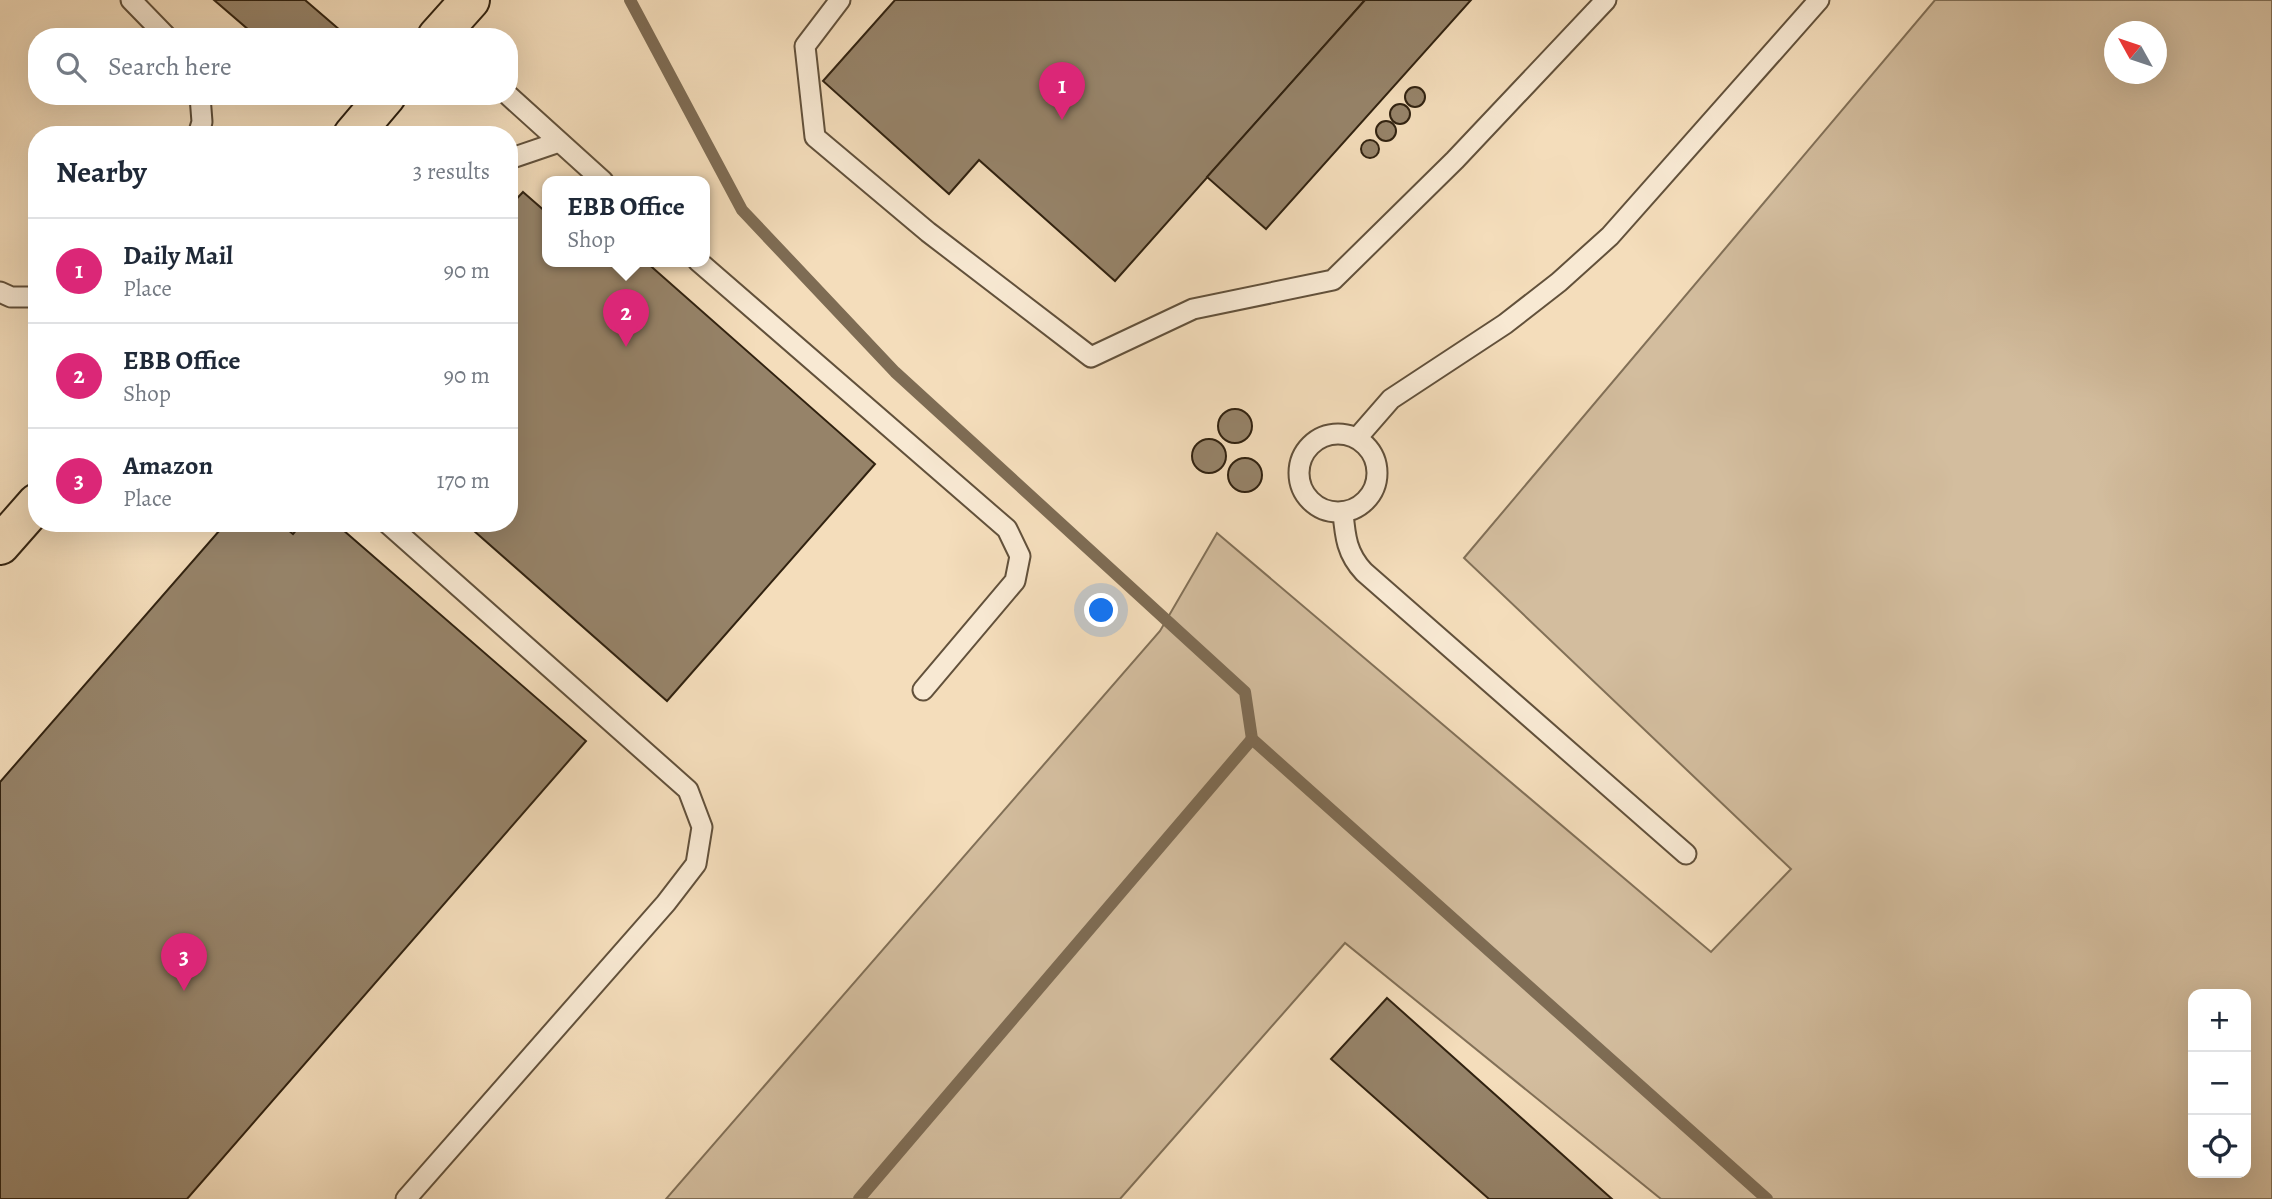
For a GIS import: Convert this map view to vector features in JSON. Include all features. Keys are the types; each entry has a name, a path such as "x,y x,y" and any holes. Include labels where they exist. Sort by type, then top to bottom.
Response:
{"main road":[{"path":"447,28 470,0"},
{"path":"361,126 378,105"},
{"path":"0,545 28,513"}],"lane":[{"path":"131,0 158,28"},
{"path":"840,0 805,46 815,137 929,232 1091,357 1194,309 1333,280 1455,160 1606,0"},
{"path":"1357,439 1391,399 1505,324 1602,244 1819,0"},
{"path":"518,104 597,176"},
{"path":"201,105 201,126"},
{"path":"518,156 559,142"},
{"path":"705,267 1007,529 1020,556 1015,581 923,691"},
{"path":"0,292 11,297 28,297"},
{"path":"1332,434 1345,434 1357,439 1368,447 1374,458 1376,484 1371,495 1362,505 1343,512 1324,510 1312,504 1299,482 1301,456 1320,438 1332,434"},
{"path":"1343,512 1348,550 1364,572 1686,854"},
{"path":"397,532 688,790 702,827 696,864 666,904 406,1199"}],"shaded area":[{"path":"1935,0 2272,0 2272,1199 1661,1199 1345,943 1120,1199 666,1199 1160,631 1217,533 1711,952 1791,869 1464,558"}],"building":[{"path":"214,0 305,0 338,28 247,28"},
{"path":"895,0 1365,0 1115,281 979,160 949,194 823,81"},
{"path":"1365,0 1471,0 1266,229 1207,177"},
{"path":"1415,87 1422,90 1425,97 1422,104 1415,107 1408,104 1405,97 1408,90"},
{"path":"1400,104 1407,107 1410,114 1407,121 1400,124 1393,121 1390,114 1393,107"},
{"path":"1386,121 1393,124 1396,131 1393,138 1386,141 1379,138 1376,131 1379,124"},
{"path":"1366,140 1374,140 1379,149 1377,156 1366,158 1361,153 1361,145"},
{"path":"523,192 542,209 542,267 652,267 875,464 667,701 475,532 518,532 518,197"},
{"path":"1235,409 1247,414 1252,426 1247,438 1235,443 1223,438 1218,426 1223,414"},
{"path":"1209,439 1221,444 1226,456 1221,468 1209,473 1197,468 1192,456 1197,444"},
{"path":"1245,458 1257,463 1262,475 1257,487 1245,492 1233,487 1228,475 1233,463"},
{"path":"218,532 345,532 586,741 187,1199 0,1199 0,782"},
{"path":"1387,998 1612,1199 1489,1199 1331,1059"}],"waterway":[{"path":"630,0 742,210 895,372 1245,692 1252,739 1767,1199"},
{"path":"859,1199 1252,739"}],"place":[{"name":"Daily Mail","path":"1062,120"},
{"name":"EBB Office","path":"626,347"},
{"name":"Amazon","path":"184,991"}]}
